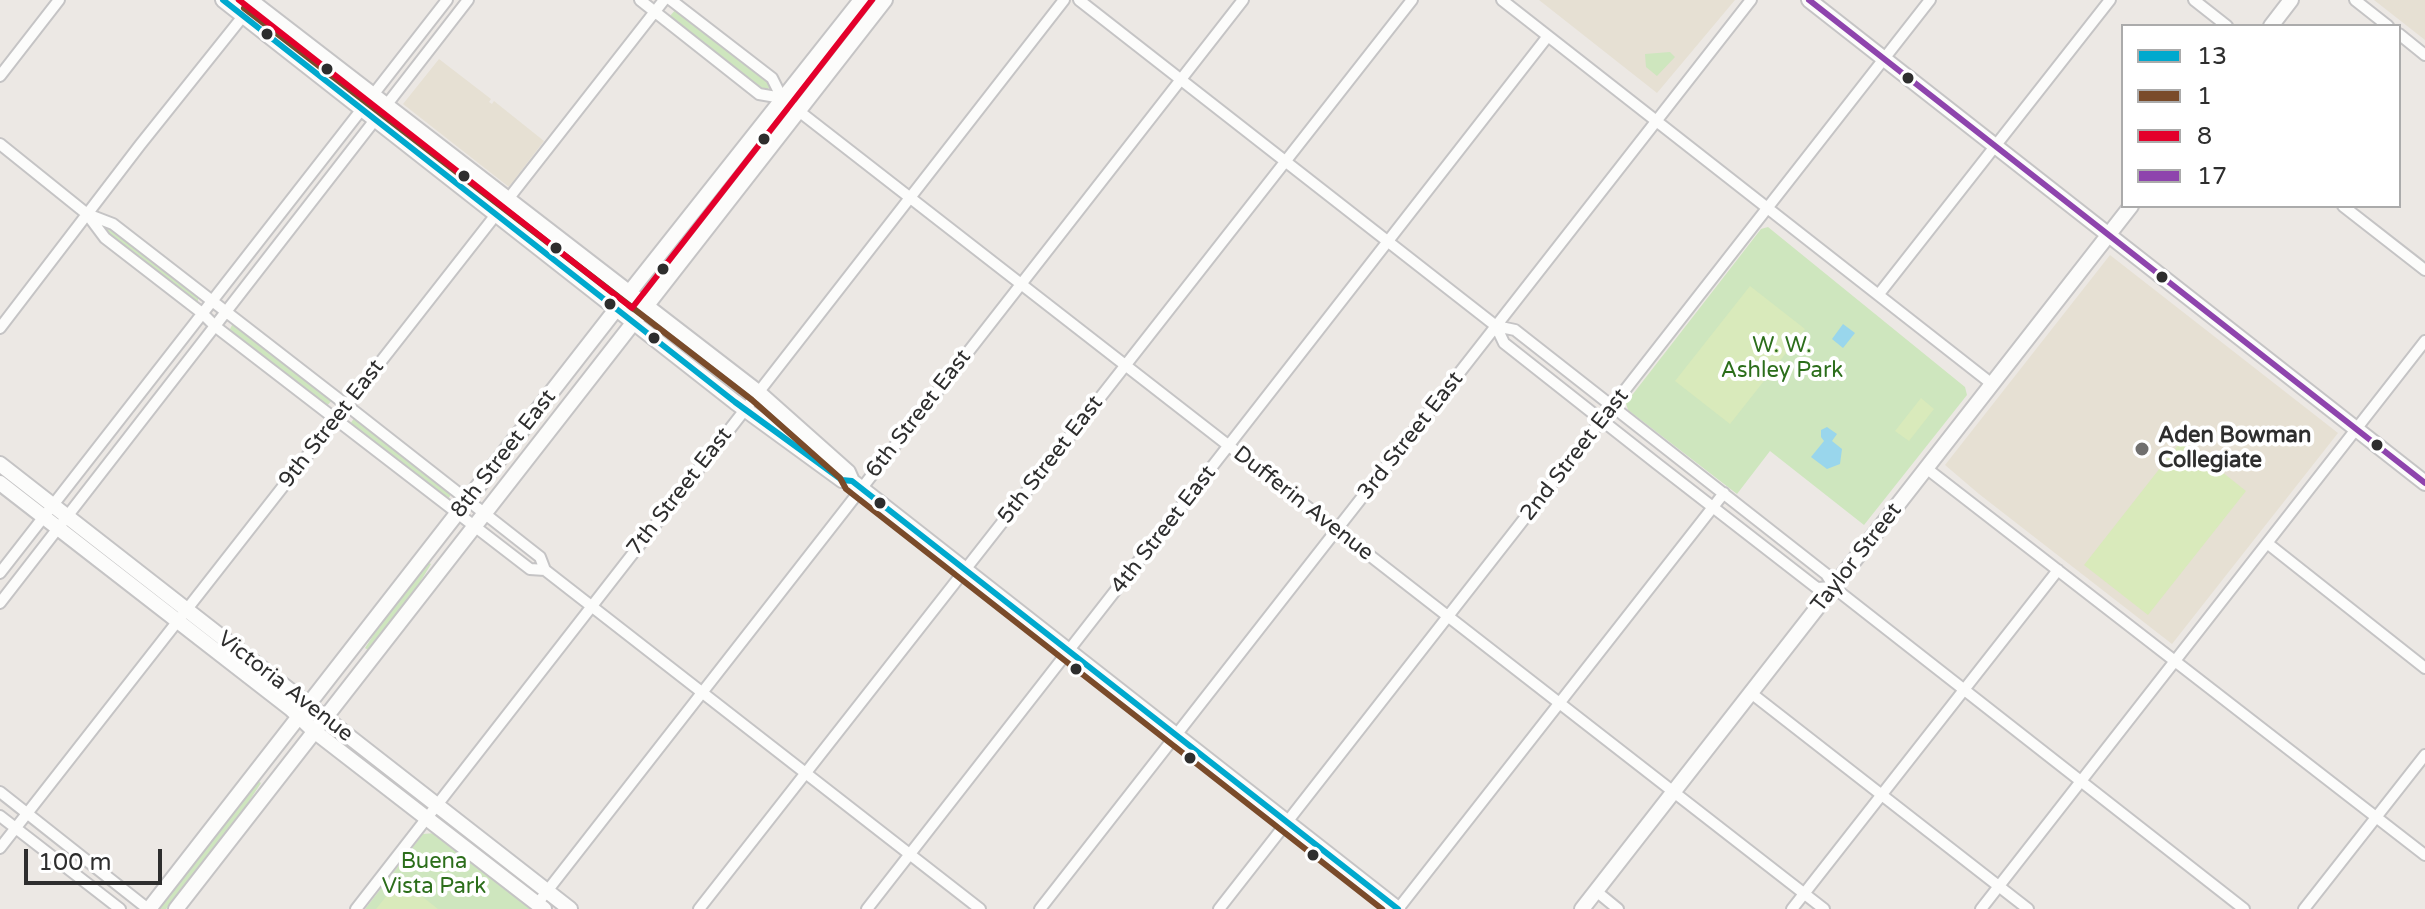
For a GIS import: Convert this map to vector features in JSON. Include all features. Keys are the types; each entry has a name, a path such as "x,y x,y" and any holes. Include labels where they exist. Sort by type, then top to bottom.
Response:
{"main road":[{"path":"223,0 745,410 842,480 857,485"},
{"name":"8th Street East","path":"148,909 861,0"},
{"name":"8th Street East","path":"176,909 885,0"},
{"path":"1809,0 2425,483"},
{"path":"2273,24 2291,0"},
{"path":"254,1 758,392 848,472 857,485 1398,909"},
{"name":"Taylor Street","path":"1582,909 2129,208"},
{"name":"Victoria Avenue","path":"0,464 48,511 303,711 325,718 541,906"},
{"name":"Victoria Avenue","path":"0,483 48,511"},
{"name":"Victoria Avenue","path":"303,711 314,731 570,909"}],"street":[{"path":"0,76 59,0"},
{"path":"0,573 447,0"},
{"path":"0,603 468,0"},
{"name":"Dufferin Avenue","path":"640,0 759,94 782,98"},
{"name":"9th Street East","path":"0,848 664,0"},
{"name":"Dufferin Avenue","path":"671,0 772,78 782,98 1824,909"},
{"name":"7th Street East","path":"356,909 1064,0"},
{"path":"1079,0 1496,326 1515,330 1724,493 1826,574 1834,587 2244,909"},
{"name":"6th Street East","path":"541,906 547,891 857,485 1021,283 1243,0"},
{"name":"5th Street East","path":"699,909 1412,0"},
{"path":"1502,0 1992,384"},
{"name":"3rd Street East","path":"1040,909 1751,0"},
{"name":"2nd Street East","path":"1219,909 1930,0"},
{"path":"1879,294 2110,0"},
{"path":"2194,0 2224,24"},
{"path":"2355,0 2385,24"},
{"path":"0,328 254,1"},
{"name":"4th Street East","path":"867,909 1548,36"},
{"path":"2401,36 2425,55"},
{"path":"0,144 87,214 105,238 216,327 530,569 545,570"},
{"path":"2346,208 2425,270"},
{"path":"87,214 113,224 227,312 540,557 545,570 980,909"},
{"path":"1496,326 1504,343 1817,588 1834,587"},
{"path":"1981,909 2425,341"},
{"path":"1926,468 2425,855"},
{"path":"1398,909 1724,493"},
{"path":"2267,543 2425,668"},
{"path":"1792,909 2058,570"},
{"path":"1751,693 2028,909"},
{"path":"2304,909 2425,755"},
{"path":"0,792 148,909"},
{"path":"0,816 120,909"},
{"path":"1596,891 1618,909"}],"shaded area":[{"path":"1539,0 1735,0 1657,93"},
{"path":"2374,0 2425,0 2425,40"},
{"path":"439,59 491,99 489,102 492,104 494,101 544,141 509,187 403,104"},
{"name":"Aden Bowman Collegiate","path":"2110,255 2338,433 2172,644 1945,465"}],"green space":[{"path":"868,0 876,0 838,48 836,46 847,27"},
{"path":"676,9 766,79 769,88 760,88 670,16"},
{"path":"1670,52 1675,57 1657,76 1646,67 1645,54"},
{"path":"102,221 198,296 198,301 195,302 99,226"},
{"name":"W. W. Ashley Park","path":"1768,227 1965,387 1967,395 1864,525 1770,451 1737,494 1628,410 1626,403 1761,229"},
{"path":"1750,286 1805,329 1730,424 1675,381"},
{"path":"233,323 332,400 327,406 229,331"},
{"path":"1921,398 1934,409 1909,441 1895,431"},
{"path":"355,417 452,492 448,500 350,424"},
{"path":"2182,440 2246,491 2148,615 2084,565"},
{"path":"429,563 419,584 368,650 365,648 378,628"},
{"path":"331,733 422,800 418,805 328,736"},
{"path":"258,781 261,783 246,806 166,909 159,909"},
{"path":"445,817 534,887 530,892 441,822"},
{"name":"Buena Vista Park","path":"435,833 533,909 365,909 423,834"},
{"path":"400,879 438,909 376,909"}],"water":[{"path":"1843,324 1855,333 1843,348 1832,339"},
{"path":"1827,427 1837,434 1832,441 1842,449 1840,464 1827,469 1811,457 1824,441 1821,430"}],"transit line":[{"name":"13","path":"223,0 735,402 842,480 852,481 1398,909"},
{"name":"8","path":"239,0 632,308 872,0"},
{"name":"17","path":"1809,0 2425,483"},
{"name":"1","path":"244,8 752,400 840,478 846,489 1382,909"}],"place":[{"name":"Aden Bowman Collegiate","path":"2142,449"}]}
